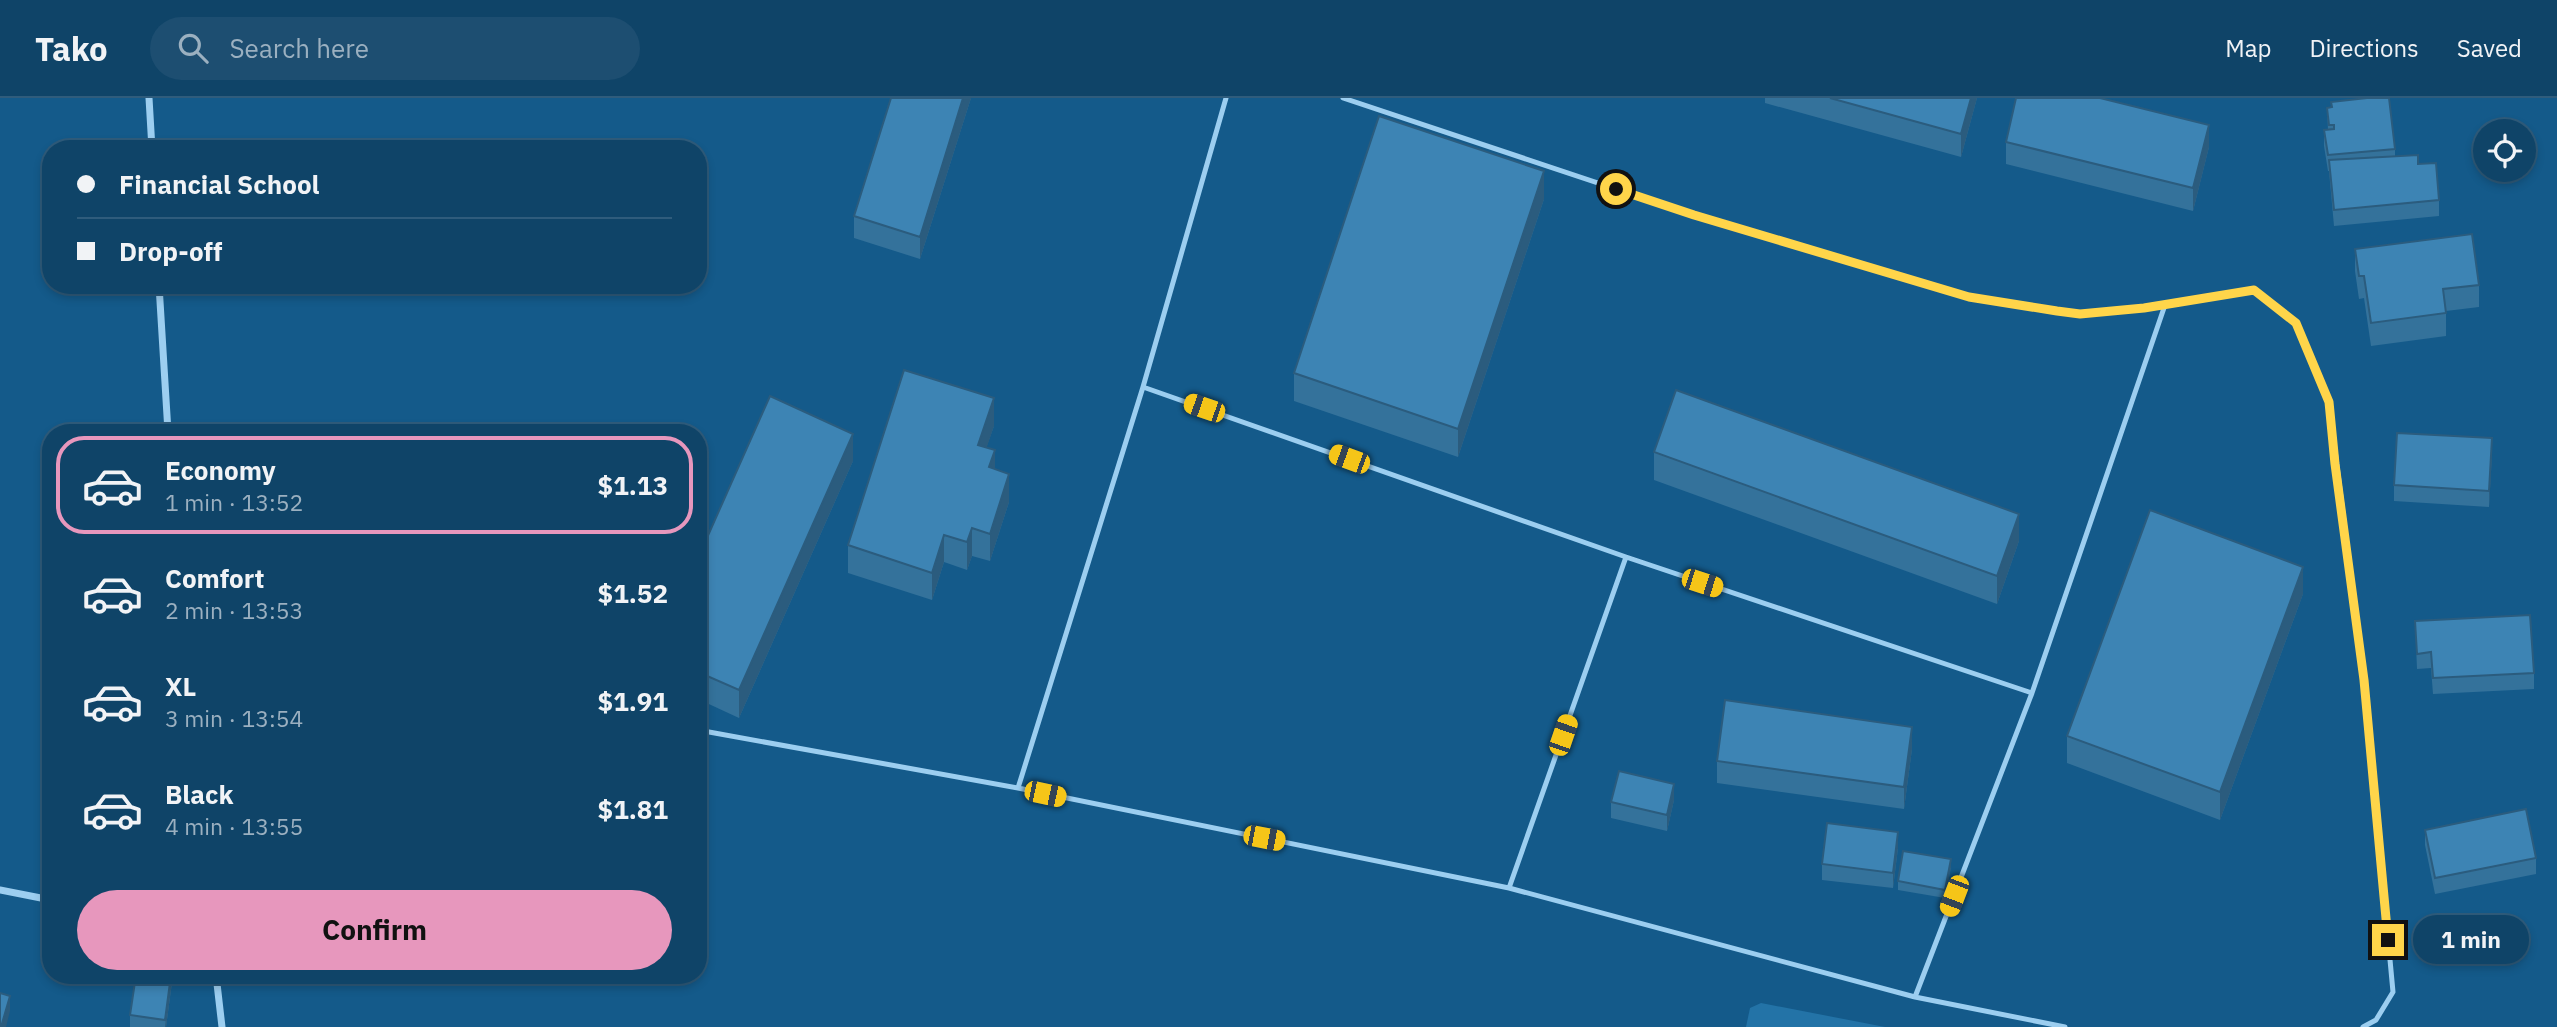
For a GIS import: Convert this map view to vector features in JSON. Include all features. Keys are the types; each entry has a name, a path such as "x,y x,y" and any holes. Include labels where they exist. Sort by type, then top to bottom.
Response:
{"street":[{"path":"149,98 151,140"},
{"path":"160,294 168,424"},
{"path":"0,890 42,898"},
{"path":"217,984 222,1027"}],"lane":[{"path":"1018,789 1143,387 1226,98"},
{"path":"1343,98 1694,215 1969,297 2080,314 2165,305 2254,290 2296,323 2329,402 2364,680 2393,992 2376,1020 2363,1027"},
{"path":"1915,997 2032,693 2165,305"},
{"path":"1143,387 1626,557 2032,693"},
{"path":"1509,888 1626,557"},
{"path":"707,732 1018,789 1509,888 1915,997 2065,1027"}],"shaded area":[{"path":"1761,1003 1885,1027 1746,1027 1750,1008"}],"building":[{"path":"891,98 963,98 920,237 854,216"},
{"path":"1830,98 1971,98 1961,134"},
{"path":"2016,98 2100,98 2209,125 2193,188 2006,142"},
{"path":"2389,98 2395,149 2328,155 2324,130 2334,129 2334,125 2329,125 2327,108 2332,107 2331,102"},
{"path":"1379,116 1544,171 1458,429 1294,373"},
{"path":"2418,155 2418,164 2436,163 2439,200 2334,210 2329,160"},
{"path":"2472,234 2479,285 2443,289 2446,313 2371,323 2364,276 2359,276 2355,249"},
{"path":"904,370 994,398 978,445 995,450 989,467 1009,474 990,534 972,528 967,542 944,535 932,573 848,545"},
{"path":"1676,390 2019,514 1997,576 1654,452"},
{"path":"770,396 853,434 739,690 707,676 707,538"},
{"path":"2397,433 2492,438 2489,491 2394,485"},
{"path":"2150,510 2303,567 2220,792 2067,736"},
{"path":"2530,615 2534,673 2433,678 2431,652 2417,654 2415,621"},
{"path":"1725,700 1912,727 1904,787 1717,761"},
{"path":"1619,771 1674,784 1667,815 1611,802"},
{"path":"2526,809 2536,858 2435,878 2425,830"},
{"path":"1827,823 1898,832 1893,873 1822,864"},
{"path":"1903,851 1951,859 1945,890 1898,881"},
{"path":"135,984 170,984 165,1020 130,1015"},
{"path":"0,993 10,996 1,1027 0,1027"}],"route":[{"path":"1616,189 1969,297 2080,314 2165,305 2254,290 2296,323 2329,402 2364,680 2388,940"}]}
